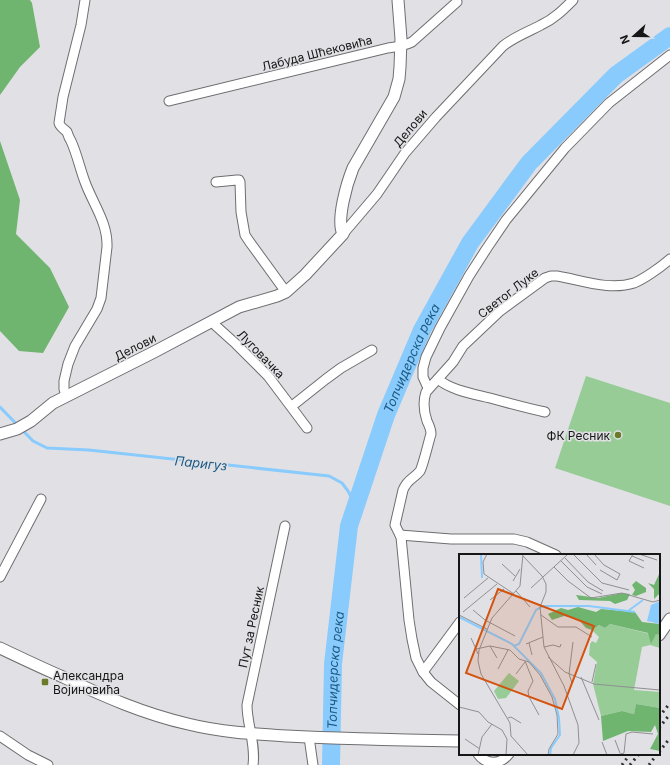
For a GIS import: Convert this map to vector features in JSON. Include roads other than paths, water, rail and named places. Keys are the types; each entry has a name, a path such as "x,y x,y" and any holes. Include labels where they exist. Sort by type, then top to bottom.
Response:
{"street":[{"path":"66,396 63,385 65,372 71,355 99,305 107,247 105,226 84,180 73,146 66,132 59,123 63,97 82,25 85,0"},
{"path":"343,234 340,218 342,204 350,175 394,97 399,79 401,46 398,0"},
{"name":"Делови","path":"0,434 17,429 31,421 53,403 212,320 239,307 286,292 343,234 377,194 405,153 436,117 503,46 511,40 542,25 559,14 573,0"},
{"name":"Лабуда Шћековића","path":"169,101 401,46 412,42 457,2"},
{"path":"459,704 431,682 423,672 416,658 409,620 400,535 395,525 405,484 420,470 431,434 431,429 424,407 425,396 428,388 423,378 423,368 426,357 440,328 469,276 506,220 565,148 609,103 670,55"},
{"path":"216,182 238,180 240,186 241,212 245,235 286,292"},
{"name":"Светог Луке","path":"428,388 453,362 463,346 500,311 545,278 557,276 615,286 631,284 669,262"},
{"name":"Луговачка","path":"212,320 216,326 261,369 292,406 307,428"},
{"path":"292,406 341,368 372,350"},
{"path":"438,379 443,384 450,387 544,412"},
{"path":"0,577 42,499"},
{"name":"Пут за Ресник","path":"253,765 254,752 247,704 285,526"},
{"path":"400,535 451,539 514,539 527,542 554,554"},
{"path":"660,633 670,618"},
{"path":"423,672 459,623"},
{"path":"0,648 95,692 139,710 188,724 216,730 312,737 459,741"},
{"path":"0,736 28,755 48,765"},
{"path":"312,737 313,765"},
{"path":"478,759 493,764 500,762 508,755"}],"waterway":[{"name":"Топчидерска река","path":"331,765 333,664 349,526 386,415 422,330 470,243 529,163 616,75 670,36"},
{"name":"Паригуз","path":"0,407 33,441 47,448 89,450 329,476 342,483 356,506"}],"railway":[{"path":"660,716 670,703"},
{"path":"660,727 670,714"},
{"path":"660,751 670,738"},
{"path":"622,765 629,755"},
{"path":"630,765 638,755"},
{"path":"649,765 656,755"}],"place":[{"name":"ФК Ресник","path":"618,435"},
{"name":"Александра Војиновића","path":"45,682"}]}
